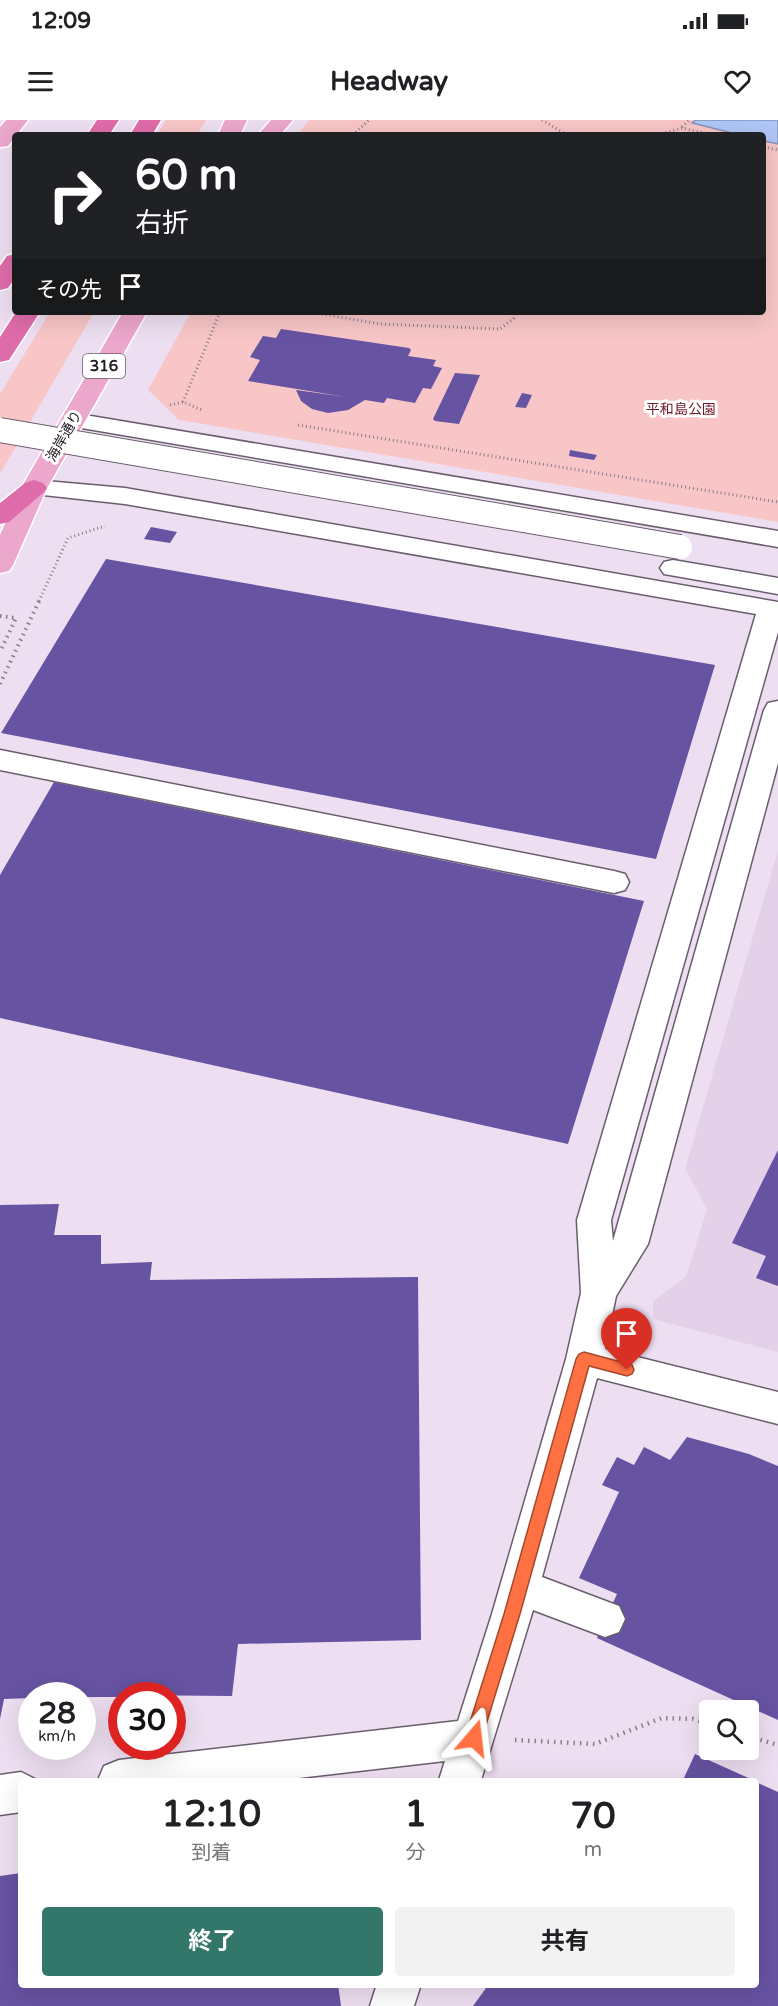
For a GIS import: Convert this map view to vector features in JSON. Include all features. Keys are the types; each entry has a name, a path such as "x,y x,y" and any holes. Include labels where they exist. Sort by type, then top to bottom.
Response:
{"highway":[{"path":"0,283 12,265"},
{"path":"0,355 26,315"},
{"path":"0,516 34,488"}],"main road":[{"path":"0,141 17,120"},
{"path":"272,132 282,120"},
{"name":"海岸通り","path":"0,565 34,488 133,315"}],"street":[{"path":"73,420 778,539"},
{"path":"0,430 677,557 776,602"},
{"path":"0,451 677,557 778,563"},
{"path":"34,488 125,496 776,602"},
{"path":"461,1778 519,1588 584,1359 599,1293 594,1220 776,602"},
{"path":"599,1293 630,1244 778,710"},
{"path":"0,760 614,882"},
{"path":"584,1359 778,1408"},
{"path":"519,1588 564,1602 605,1620"},
{"path":"154,1778 330,1768 474,1738"},
{"path":"0,1795 18,1792"},
{"path":"392,2006 398,1988"}],"path":[{"path":"356,132 369,120"},
{"path":"542,120 562,132"},
{"path":"682,128 689,120"},
{"path":"668,132 682,128 699,132"},
{"path":"207,412 183,402 219,315"},
{"path":"321,315 335,319 380,324 500,329 514,318 514,315"},
{"path":"288,424 778,502"},
{"path":"0,684 68,538 109,524"},
{"path":"0,616 16,618 0,652"},
{"path":"474,1738 595,1744 662,1718 699,1721"},
{"path":"759,1739 778,1745"}],"shaded area":[{"path":"778,851 778,1352 653,1319 653,1301 686,1277 707,1209 685,1169"}],"green space":[{"path":"166,120 206,120 199,132 159,132"},
{"name":"平和島公園","path":"309,120 778,120 778,522 179,420 148,390 189,315 766,315 766,132 299,132"},
{"path":"48,315 92,315 0,474 0,394"}],"water":[{"path":"696,120 778,120 778,144 766,141 766,132 728,132 692,123"}],"building":[{"path":"281,329 409,348 411,350 408,356 436,360 433,366 442,368 431,389 423,388 415,403 387,398 384,403 365,400 348,410 328,413 312,409 301,401 296,390 346,397 248,381 260,360 250,357 263,336 276,338"},
{"path":"455,373 480,375 459,424 435,421 433,419"},
{"path":"522,393 532,395 526,408 515,407"},
{"path":"570,450 597,455 594,460 569,456"},
{"path":"151,527 177,532 170,543 144,539"},
{"path":"106,559 715,665 656,859 1,733"},
{"path":"54,782 644,901 568,1144 0,1018 0,875"},
{"path":"778,1150 778,1286 756,1278 766,1256 732,1243"},
{"path":"59,1204 54,1235 101,1235 101,1264 152,1262 150,1280 418,1277 421,1640 238,1644 232,1696 186,1696 186,1682 108,1682 108,1697 96,1697 96,1682 18,1682 18,1698 4,1699 0,1719 0,1205"},
{"path":"687,1437 749,1454 778,1466 778,1720 759,1711 759,1700 734,1700 597,1638 617,1594 579,1578 619,1492 602,1485 617,1457 634,1465 644,1447 670,1460"},
{"path":"695,1754 699,1756 699,1760 708,1760 749,1778 684,1778"},
{"path":"759,1783 778,1792 778,2006 473,2006 486,1988 759,1988"},
{"path":"18,1873 18,1988 339,1988 341,2006 0,2006 0,1876"}],"route":[{"path":"474,1738 512,1614 584,1359 627,1370"}]}
